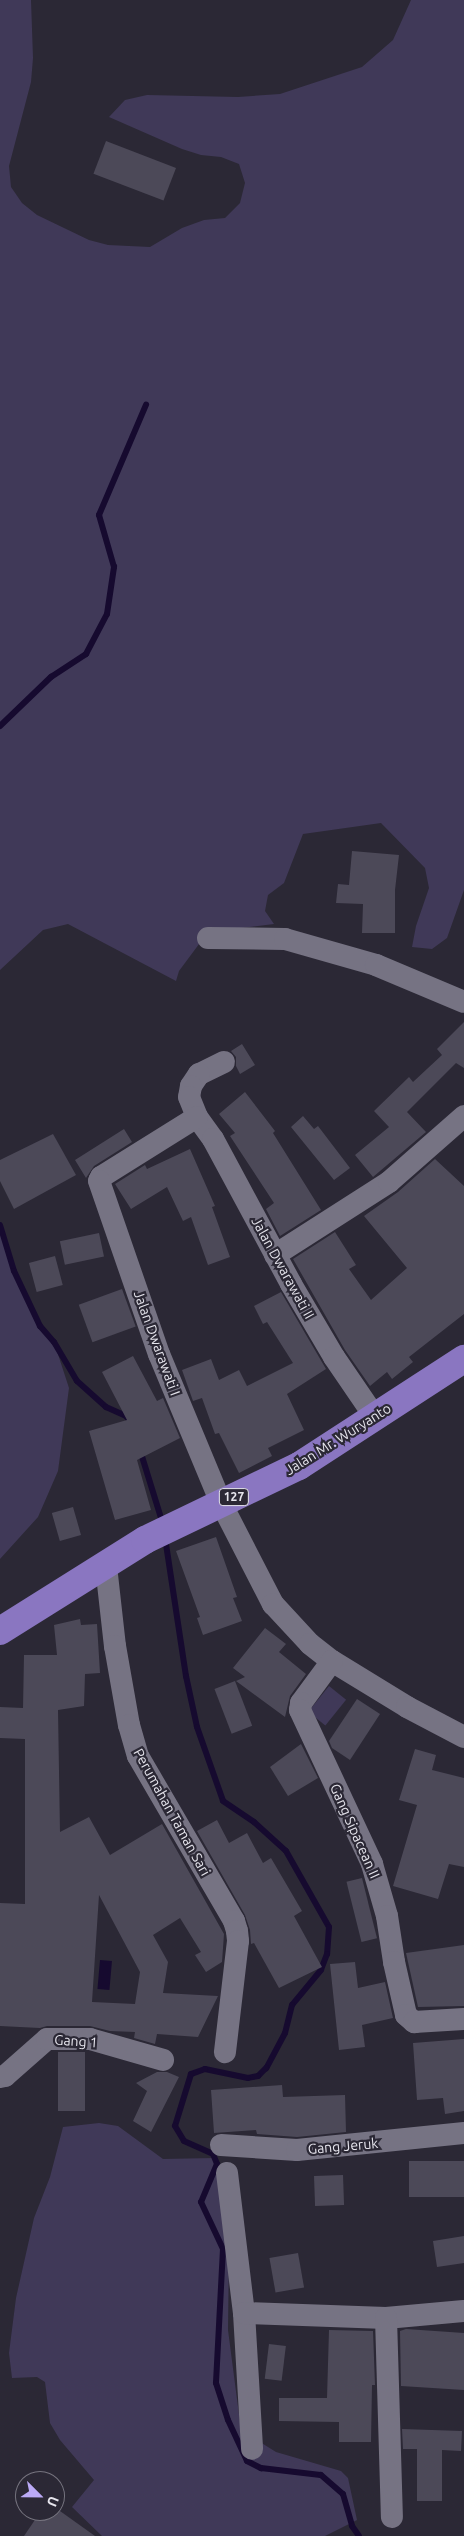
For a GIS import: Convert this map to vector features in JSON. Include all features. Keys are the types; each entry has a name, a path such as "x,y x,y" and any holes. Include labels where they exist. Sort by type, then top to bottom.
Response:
{"main road":[{"name":"Jalan Mr. Wuryanto","path":"0,1630 106,1566 145,1540 299,1466 464,1359"}],"street":[{"path":"208,938 285,939 376,965 464,1002"},
{"path":"196,1117 189,1097 191,1086 199,1074 224,1062"},
{"path":"275,1255 389,1182 464,1116"},
{"name":"Jalan Dwarawati I","path":"196,1117 101,1177 99,1181 159,1354 221,1503 273,1604 310,1644 332,1661 407,1707 464,1736"},
{"name":"Jalan Dwarawati II","path":"196,1117 213,1139 275,1255 334,1357 375,1417"},
{"name":"Perumahan Taman Sari","path":"106,1566 116,1655 129,1725 138,1756 234,1921 237,1931 238,1941 225,2052"},
{"name":"Gang Sipacean II","path":"332,1661 301,1703 300,1710 372,1864 388,1916 394,1962 406,2015 414,2022 464,2020"},
{"name":"Gang 1","path":"0,2077 5,2076 47,2039 90,2040 163,2060"},
{"name":"Gang Jeruk","path":"221,2145 298,2150 464,2133"},
{"path":"227,2174 244,2313 252,2449"},
{"path":"244,2313 386,2318 464,2311"},
{"path":"386,2318 392,2517"}],"shaded area":[{"path":"0,0 31,0 33,58 31,82 9,166 11,187 22,203 37,215 89,240 108,245 150,247 182,228 204,220 225,218 240,203 245,183 239,164 221,157 201,155 182,149 109,117 125,100 147,95 238,97 280,94 362,67 393,40 411,0 464,0 464,890 447,938 432,949 412,947 416,926 429,888 425,868 381,823 303,834 284,883 268,895 265,911 274,924 208,932 179,971 176,981 68,924 43,930 0,970"},
{"path":"0,1225 14,1271 40,1326 54,1342 69,1388 58,1471 38,1517 0,1559"},
{"path":"329,1686 346,1700 325,1725 308,1712"},
{"path":"100,1960 112,1961 109,1990 97,1989"},
{"path":"99,2123 118,2126 163,2159 214,2158 229,2253 228,2330 241,2430 276,2452 341,2471 348,2478 357,2520 325,2536 102,2536 72,2507 94,2480 60,2440 50,2423 45,2382 37,2377 12,2378 9,2353 16,2298 34,2218 50,2177 63,2127"}],"building":[{"path":"106,141 176,168 163,201 93,174"},
{"path":"352,851 399,855 395,890 395,933 362,933 363,904 336,903 338,884 349,885"},
{"path":"464,1022 464,1068 456,1063 407,1112 426,1132 373,1177 355,1155 389,1127 374,1111 409,1077 413,1082 442,1055 437,1049"},
{"path":"242,1044 255,1065 240,1074 236,1066 236,1057 231,1051"},
{"path":"245,1092 275,1131 273,1133 321,1210 280,1236 266,1209 274,1203 230,1136 235,1133 219,1114"},
{"path":"303,1116 314,1129 318,1126 350,1168 334,1180 291,1127"},
{"path":"124,1129 132,1142 94,1166 86,1178 75,1160"},
{"path":"53,1134 76,1175 14,1209 0,1181 0,1160"},
{"path":"190,1149 215,1206 212,1207 230,1257 208,1265 191,1217 183,1221 167,1187 131,1209 115,1184 145,1165 147,1169"},
{"path":"435,1159 464,1186 464,1314 409,1357 413,1362 392,1379 387,1372 370,1386 345,1350 293,1259 335,1232 356,1265 349,1269 371,1300 407,1268 364,1216 398,1192"},
{"path":"99,1233 104,1256 65,1265 60,1241"},
{"path":"55,1256 63,1285 37,1292 29,1263"},
{"path":"122,1289 136,1327 92,1342 79,1305"},
{"path":"281,1292 326,1369 287,1394 304,1430 268,1448 272,1456 239,1473 219,1433 215,1434 202,1398 193,1401 182,1370 211,1359 219,1380 239,1370 247,1386 293,1363 267,1322 263,1324 254,1306"},
{"path":"133,1356 157,1401 163,1398 180,1438 137,1460 151,1510 115,1520 89,1431 127,1420 102,1372"},
{"path":"73,1507 81,1535 60,1541 52,1513"},
{"path":"216,1537 237,1597 233,1598 242,1621 203,1635 197,1618 200,1617 176,1551"},
{"path":"80,1619 81,1625 97,1624 100,1673 85,1674 84,1706 58,1710 60,1832 89,1817 110,1855 162,1824 224,1934 222,1962 206,1972 195,1955 201,1952 180,1918 153,1935 168,1962 163,1993 218,1996 198,2037 157,2034 155,2044 134,2038 135,2032 110,2031 90,2026 47,2026 40,2028 0,2026 0,1903 25,1904 25,1739 0,1738 0,1707 23,1708 24,1655 57,1655 54,1625","holes":["99,1895 140,1972 135,2004 92,2002"]},
{"path":"265,1628 286,1644 279,1652 306,1674 290,1696 285,1717 236,1681 245,1677 233,1668"},
{"path":"235,1681 252,1726 232,1734 214,1689"},
{"path":"357,1699 380,1714 350,1760 332,1748 329,1741"},
{"path":"301,1744 318,1778 288,1796 270,1767"},
{"path":"415,1749 436,1755 432,1770 464,1778 464,1867 449,1864 438,1899 393,1886 417,1805 399,1800"},
{"path":"217,1820 229,1843 247,1833 263,1863 271,1858 302,1911 294,1916 322,1967 279,1988 254,1943 251,1944 250,1930 245,1915 197,1831"},
{"path":"362,1878 377,1938 361,1942 346,1882"},
{"path":"464,1945 464,2006 418,2007 406,1953"},
{"path":"355,1962 358,1988 385,1982 393,2018 362,2025 365,2047 339,2050 330,1964"},
{"path":"464,2039 464,2111 445,2114 443,2098 417,2100 413,2043"},
{"path":"58,2052 85,2052 85,2111 58,2111"},
{"path":"157,2072 167,2072 179,2077 151,2132 133,2121 147,2091 136,2083"},
{"path":"282,2085 283,2097 345,2095 346,2132 297,2137 257,2134 256,2130 214,2133 211,2090"},
{"path":"409,2161 464,2161 464,2197 409,2197"},
{"path":"343,2175 344,2205 315,2206 314,2176"},
{"path":"464,2236 464,2263 437,2267 433,2241"},
{"path":"298,2253 304,2287 276,2293 269,2258"},
{"path":"406,2329 464,2333 464,2390 401,2386 400,2331"},
{"path":"329,2330 373,2331 375,2385 372,2385 371,2442 339,2442 339,2422 279,2421 279,2398 327,2398"},
{"path":"269,2344 286,2346 282,2381 265,2379"},
{"path":"402,2429 462,2431 461,2451 442,2450 442,2501 417,2501 417,2449 403,2449"},
{"path":"65,2515 95,2536 24,2536 34,2521 65,2521"}],"waterway":[{"path":"0,726 51,677 86,654 107,614 114,567 99,515 146,405"},
{"path":"0,1225 14,1271 40,1326 54,1342 77,1381 106,1407 126,1416 129,1420"},
{"path":"140,1450 161,1518"},
{"path":"166,1544 186,1676 197,1727 223,1801 254,1822 286,1851 329,1927 327,1954 321,1970 292,2005 285,2033 266,2068 258,2076 248,2078 205,2069 191,2074 175,2126 184,2141 213,2154 217,2164 201,2202 223,2249 216,2383 228,2420 247,2461 261,2468 321,2475 343,2494 352,2526 359,2536"}]}
